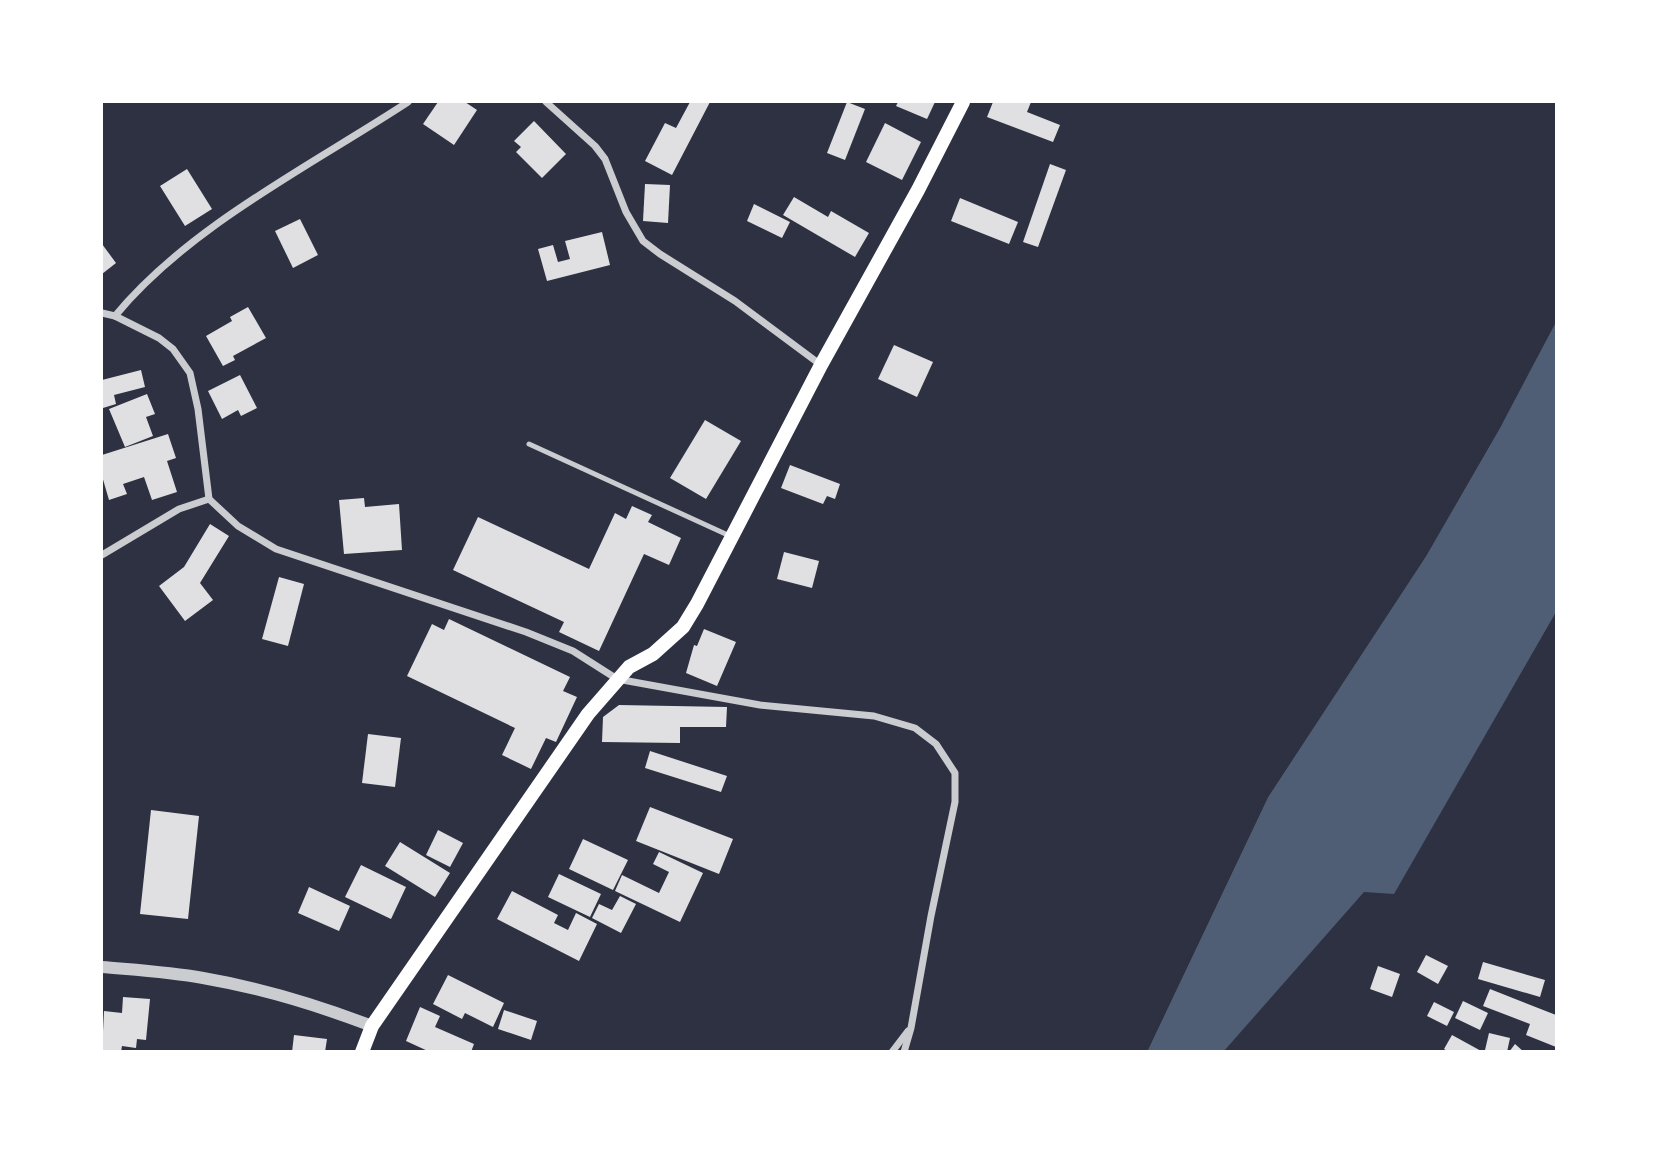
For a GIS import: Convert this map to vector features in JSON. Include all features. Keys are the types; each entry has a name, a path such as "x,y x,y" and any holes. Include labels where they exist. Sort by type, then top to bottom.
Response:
{"main road":[{"path":"362,1052 372,1026 588,714 629,667 653,654 683,627 733,538 821,365 918,190 963,102"}],"street":[{"path":"115,316 157,272 200,236 408,102"},
{"path":"546,102 595,146 605,159 626,212 643,241 744,308 821,365"},
{"path":"102,313 115,316 159,338 173,349 190,373 198,409 209,499 238,526 276,549 526,632 573,651 617,679 760,705 874,716 915,728 936,744 955,773 955,802 904,1052"},
{"path":"102,555 179,509 209,499"},
{"path":"102,967 200,977 255,988 316,1004 372,1026"},
{"path":"891,1052 911,1028"}],"lane":[{"path":"529,444 733,538"}],"water":[{"path":"1556,322 1556,612 1394,894 1364,892 1224,1051 1147,1052 1268,797 1426,556 1501,426"}],"pier":[{"path":"1522,380 1501,426 1426,556 1268,797 1147,1051 1143,1052 1265,795 1423,554"}],"building":[{"path":"438,102 465,102 477,110 454,145 423,124"},
{"path":"690,102 710,102 672,175 645,161 665,123 676,128"},
{"path":"847,102 865,109 845,160 827,153"},
{"path":"898,102 935,102 927,119 896,106"},
{"path":"993,102 1031,102 1027,112 1060,125 1053,142 987,117"},
{"path":"534,121 566,154 542,178 516,152 521,147 514,141"},
{"path":"885,123 921,142 902,180 866,162"},
{"path":"1050,164 1066,170 1038,247 1023,242"},
{"path":"187,169 212,209 185,226 160,186"},
{"path":"645,184 670,185 668,223 643,221"},
{"path":"794,197 828,217 831,211 869,233 855,257 783,215"},
{"path":"960,198 1018,222 1009,244 951,221"},
{"path":"754,204 790,222 782,238 747,221"},
{"path":"300,219 318,255 293,268 275,231"},
{"path":"602,232 610,265 547,281 538,249 553,245 558,262 570,259 565,241"},
{"path":"102,244 116,263 102,274"},
{"path":"248,307 266,338 233,356 235,360 223,366 206,336 232,321 230,317"},
{"path":"894,345 933,362 917,397 878,379"},
{"path":"141,370 145,387 114,395 116,404 103,408 102,380"},
{"path":"240,375 257,408 241,416 238,410 222,419 208,391"},
{"path":"147,394 155,414 146,417 153,436 125,447 109,409"},
{"path":"705,420 741,441 706,499 670,478"},
{"path":"168,434 176,458 167,461 177,492 152,500 144,477 123,484 127,494 109,500 102,476 102,455"},
{"path":"790,465 840,484 835,499 827,496 823,504 781,488"},
{"path":"364,498 365,507 399,504 402,550 344,554 339,500"},
{"path":"632,506 652,515 648,522 681,538 669,565 644,554 599,651 559,632 564,622 453,570 478,517 589,569 615,513 626,519"},
{"path":"210,524 229,536 200,583 213,600 185,621 159,586 184,567"},
{"path":"784,552 819,561 812,588 777,579"},
{"path":"279,577 304,584 288,646 262,639"},
{"path":"449,619 570,677 563,691 577,697 556,742 546,738 531,769 502,755 515,728 407,676 432,624 444,630"},
{"path":"704,629 736,642 717,686 686,673 694,645 697,646"},
{"path":"619,705 727,707 726,727 680,727 680,743 602,742 603,717"},
{"path":"368,734 401,738 395,787 362,783"},
{"path":"650,751 727,776 721,792 645,768"},
{"path":"650,807 733,839 719,874 636,841"},
{"path":"151,810 199,816 188,919 140,914"},
{"path":"438,830 463,843 450,867 426,855"},
{"path":"583,839 628,860 613,890 569,869"},
{"path":"400,842 450,873 435,897 385,866"},
{"path":"659,852 703,873 680,922 615,891 622,875 659,893 669,872 653,864"},
{"path":"361,865 406,887 391,919 345,897"},
{"path":"559,874 601,894 590,917 548,897"},
{"path":"309,887 350,906 339,931 298,913"},
{"path":"512,891 558,915 554,923 568,930 576,913 597,924 579,961 497,919"},
{"path":"620,896 636,904 621,933 592,918 599,904 612,910"},
{"path":"1426,955 1448,966 1438,984 1417,972"},
{"path":"1483,962 1545,980 1540,997 1478,979"},
{"path":"1378,966 1400,974 1392,997 1370,989"},
{"path":"448,975 504,1003 493,1027 465,1013 462,1019 433,1004"},
{"path":"1490,989 1556,1015 1556,1047 1526,1035 1530,1024 1483,1006"},
{"path":"123,997 150,999 146,1040 137,1039 136,1048 122,1046 121,1052 102,1052 104,1011 122,1013"},
{"path":"1463,1001 1488,1013 1480,1030 1455,1018"},
{"path":"1434,1002 1454,1012 1447,1026 1427,1016"},
{"path":"420,1007 440,1016 435,1027 474,1044 471,1052 430,1052 406,1041"},
{"path":"504,1010 537,1021 531,1040 498,1029"},
{"path":"1489,1033 1510,1038 1507,1052 1485,1050"},
{"path":"294,1035 327,1039 325,1052 292,1052"},
{"path":"1452,1035 1483,1052 1449,1052 1444,1049"},
{"path":"1515,1044 1524,1052 1509,1052"}]}
